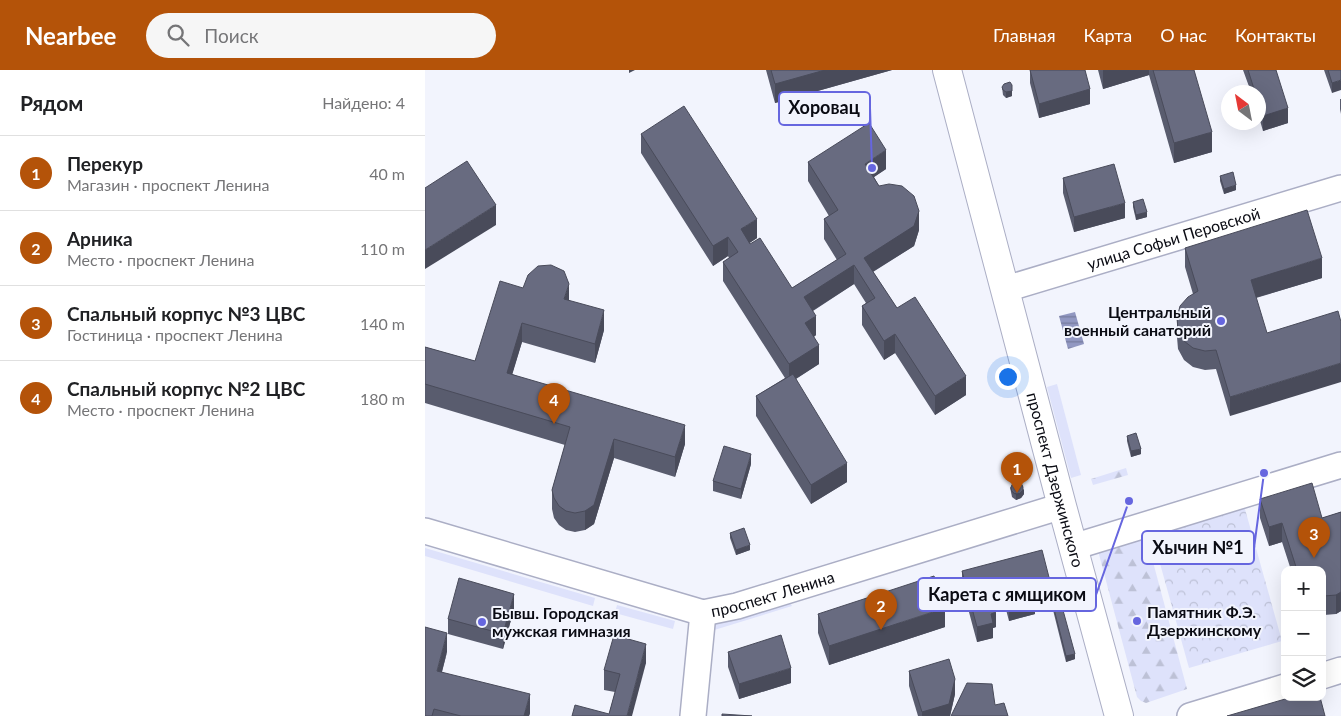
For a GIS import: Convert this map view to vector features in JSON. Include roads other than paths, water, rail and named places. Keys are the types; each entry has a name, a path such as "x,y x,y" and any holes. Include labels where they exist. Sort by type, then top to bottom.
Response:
{"main road":[{"name":"проспект Дзержинского","path":"947,70 1119,716"}],"street":[{"name":"улица Софьи Перовской","path":"1006,289 1341,188"},
{"path":"1073,547 1341,465"},
{"name":"проспект Ленина","path":"425,531 703,614 746,603 1062,506"},
{"path":"693,716 703,614"},
{"path":"1326,675 1341,670"},
{"path":"1190,716 1281,688"}],"water":[{"path":"1075,312 1084,344 1068,349 1059,316"}],"place":[{"name":"Хоровац","path":"872,168"},
{"name":"Центральный военный санаторий","path":"1221,321"},
{"name":"Спальный корпус №2 ЦВС","path":"554,424"},
{"name":"Хычин №1","path":"1264,473"},
{"name":"Перекур","path":"1017,493"},
{"name":"Карета с ямщиком","path":"1129,501"},
{"name":"Спальный корпус №3 ЦВС","path":"1314,558"},
{"name":"Памятник Ф.Э. Дзержинскому","path":"1137,621"},
{"name":"Бывш. Городская мужская гимназия","path":"482,622"},
{"name":"Арника","path":"881,630"}]}
